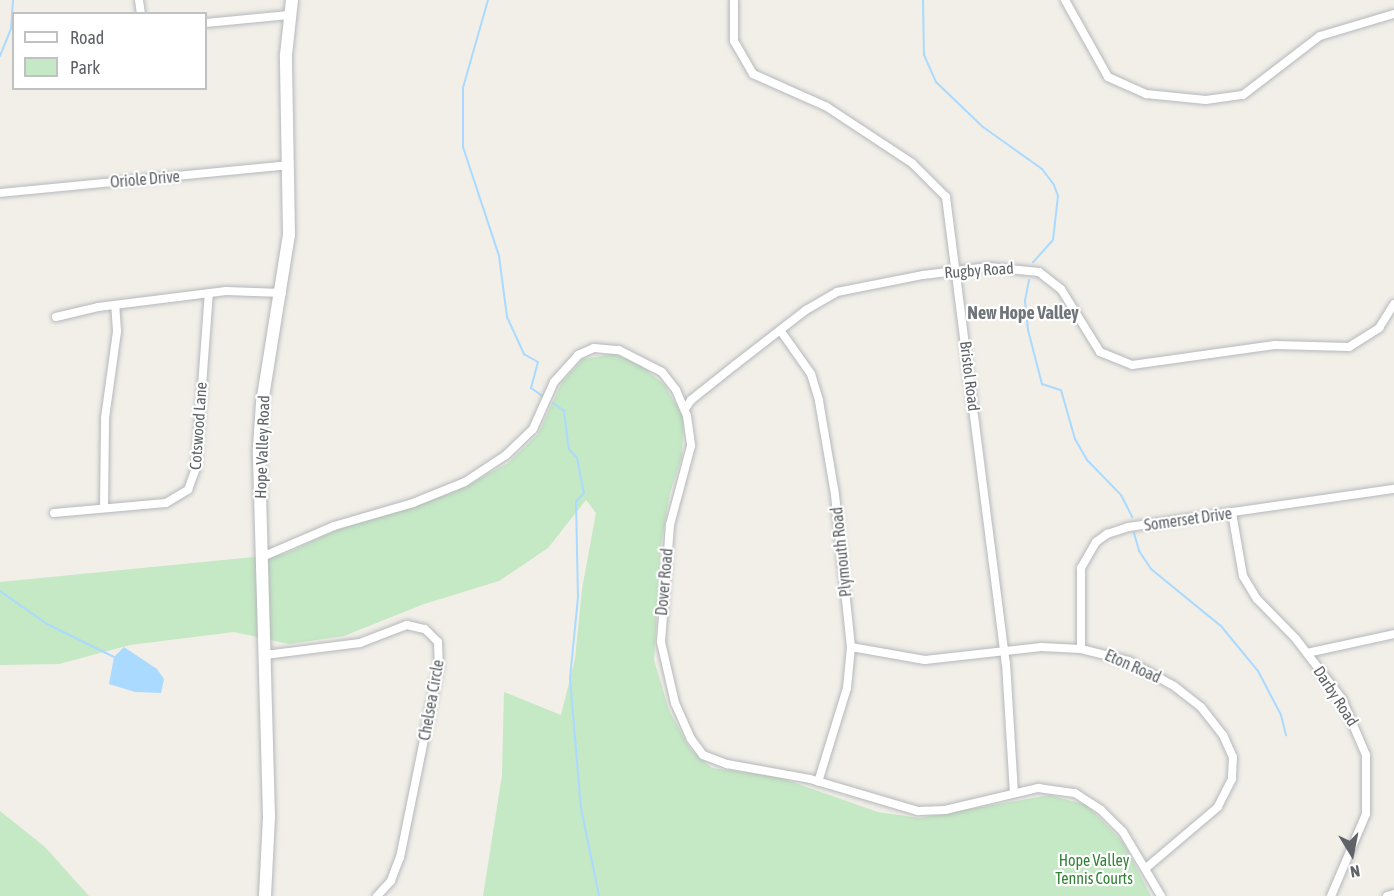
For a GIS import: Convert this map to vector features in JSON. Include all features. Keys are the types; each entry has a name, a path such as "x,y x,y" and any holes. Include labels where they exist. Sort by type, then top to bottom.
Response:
{"main road":[{"name":"Hope Valley Road","path":"265,896 269,816 260,419 282,293 289,235 289,15 292,0"}],"street":[{"name":"Bristol Road","path":"734,0 734,41 753,74 827,107 912,163 946,197 1004,651 1014,793"},
{"path":"1065,0 1108,77 1146,94 1206,100 1243,95 1320,36 1394,14"},
{"path":"207,23 289,15"},
{"name":"Oriole Drive","path":"0,193 289,165"},
{"name":"Rugby Road","path":"685,409 691,400 806,310 848,287 957,270 1019,267 1048,277 1066,297 1096,348 1109,358 1132,365 1275,345 1349,347 1379,328 1394,304"},
{"path":"56,317 115,305 209,293 243,290 282,293"},
{"name":"Cotswood Lane","path":"54,513 104,506 166,503 178,499 194,481 209,293"},
{"path":"104,506 105,418 117,330 115,305"},
{"name":"Plymouth Road","path":"780,330 811,374 819,401 835,495 851,647 847,688 818,782"},
{"name":"Dover Road","path":"262,557 334,526 440,493 492,465 533,429 554,382 586,351 612,348 653,366 669,381 685,409 691,446 670,525 660,631 675,703 696,748 710,760 818,782 908,809 932,812 1014,793 1047,788 1082,796 1123,832 1161,896"},
{"name":"Somerset Drive","path":"1082,649 1079,575 1083,562 1096,542 1129,527 1394,489"},
{"name":"Darby Road","path":"1232,513 1243,576 1257,598 1307,653 1347,708 1359,732 1367,764 1365,814 1331,896"},
{"name":"Chelsea Circle","path":"265,655 349,645 411,625 431,632 438,642 439,666 400,857 391,881 377,896"},
{"path":"1307,653 1394,634"},
{"name":"Eton Road","path":"851,647 925,660 1041,646 1082,649 1129,661 1166,680 1209,716 1231,750 1230,785 1218,807 1146,868"},
{"path":"1388,896 1394,894"}],"green space":[{"name":"Hope Valley Tennis Courts","path":"613,354 636,362 664,384 684,418 682,457 670,493 661,545 654,660 669,710 690,749 712,768 778,777 878,812 920,818 1049,795 1087,805 1123,842 1151,896 483,896 502,775 504,692 561,715 575,659 582,589 596,513 586,500 548,548 499,581 424,604 344,636 289,644 234,632 130,645 59,664 0,665 0,582 285,554 339,529 455,492 508,463 538,434 562,382 583,359"},
{"path":"0,811 45,847 89,896 0,896"}],"water":[{"path":"124,647 157,669 164,679 161,693 135,692 109,684 114,657"}],"waterway":[{"path":"12,12 13,0"},
{"path":"488,0 463,88 463,147 499,256 507,317 524,354 538,362 531,388 544,397"},
{"path":"923,0 924,55 936,82 983,127 1042,169 1054,185 1058,196 1053,240 1033,262"},
{"path":"0,56 11,29 12,14"},
{"path":"1029,280 1025,301 1028,330 1042,384 1061,390 1075,439 1087,460 1121,495 1132,517"},
{"path":"553,403 564,411 569,449 577,458 584,493 576,502 578,597 570,678 581,808 599,896"},
{"path":"1134,533 1139,551 1151,569 1221,626 1258,671 1281,715 1286,735"},
{"path":"0,591 47,624 116,658"}],"district":[{"name":"New Hope Valley","path":"1023,313"}]}
